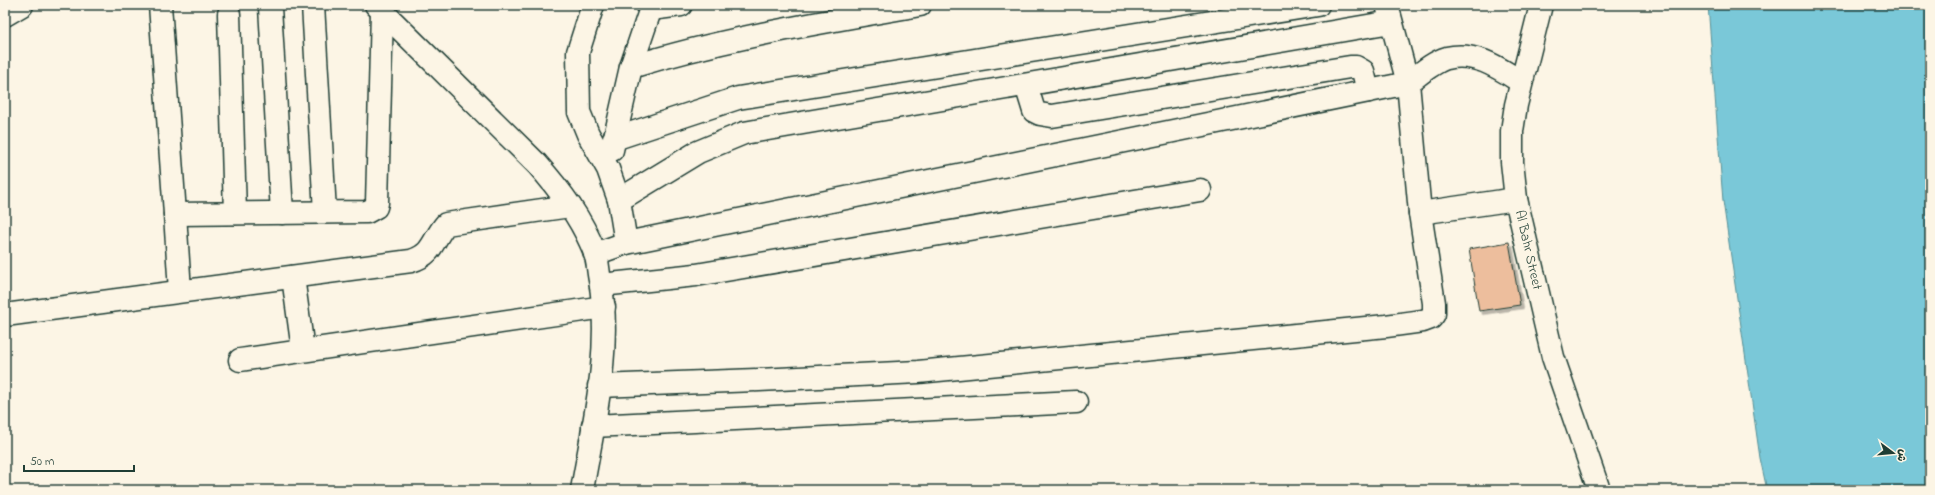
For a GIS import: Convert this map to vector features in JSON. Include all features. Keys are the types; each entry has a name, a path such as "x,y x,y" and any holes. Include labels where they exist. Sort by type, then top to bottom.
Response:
{"street":[{"path":"5,15 22,5"},
{"path":"160,5 180,291"},
{"path":"312,5 325,212"},
{"path":"593,5 578,52 579,112 588,134 608,169 619,200 626,243"},
{"path":"608,169 631,67 652,7 681,5"},
{"path":"631,67 675,53 739,39 920,5"},
{"path":"614,139 738,98 1318,5"},
{"name":"Al Bahr Street","path":"1541,5 1521,82 1512,131 1512,162 1516,198 1553,357 1599,490"},
{"path":"270,7 282,213"},
{"path":"175,214 367,212 373,210 377,203 379,8"},
{"path":"379,8 537,164 560,191 570,206 580,222 595,254 604,307 604,338 599,386 582,490"},
{"path":"229,14 235,214"},
{"path":"599,386 918,372 1239,341 1423,321 1431,318 1434,314 1434,303 1420,213 1408,83 1389,14 1026,85 744,133 698,152 619,200"},
{"path":"595,254 626,243 1408,83 1426,69 1447,58 1463,57 1479,59 1492,64 1521,82"},
{"path":"1026,85 1034,110 1040,114 1052,116 1350,67 1356,67 1363,71 1368,91"},
{"path":"601,285 696,275 1200,190"},
{"path":"1420,213 1516,198"},
{"path":"5,315 412,261 423,258 429,252 446,224 570,206"},
{"path":"293,277 303,350"},
{"path":"240,360 604,307"},
{"path":"593,426 1076,402"}],"water":[{"path":"1708,5 1930,5 1930,490 1767,490 1760,458 1723,201"}],"building":[{"path":"1509,242 1520,305 1479,311 1469,249"}]}
